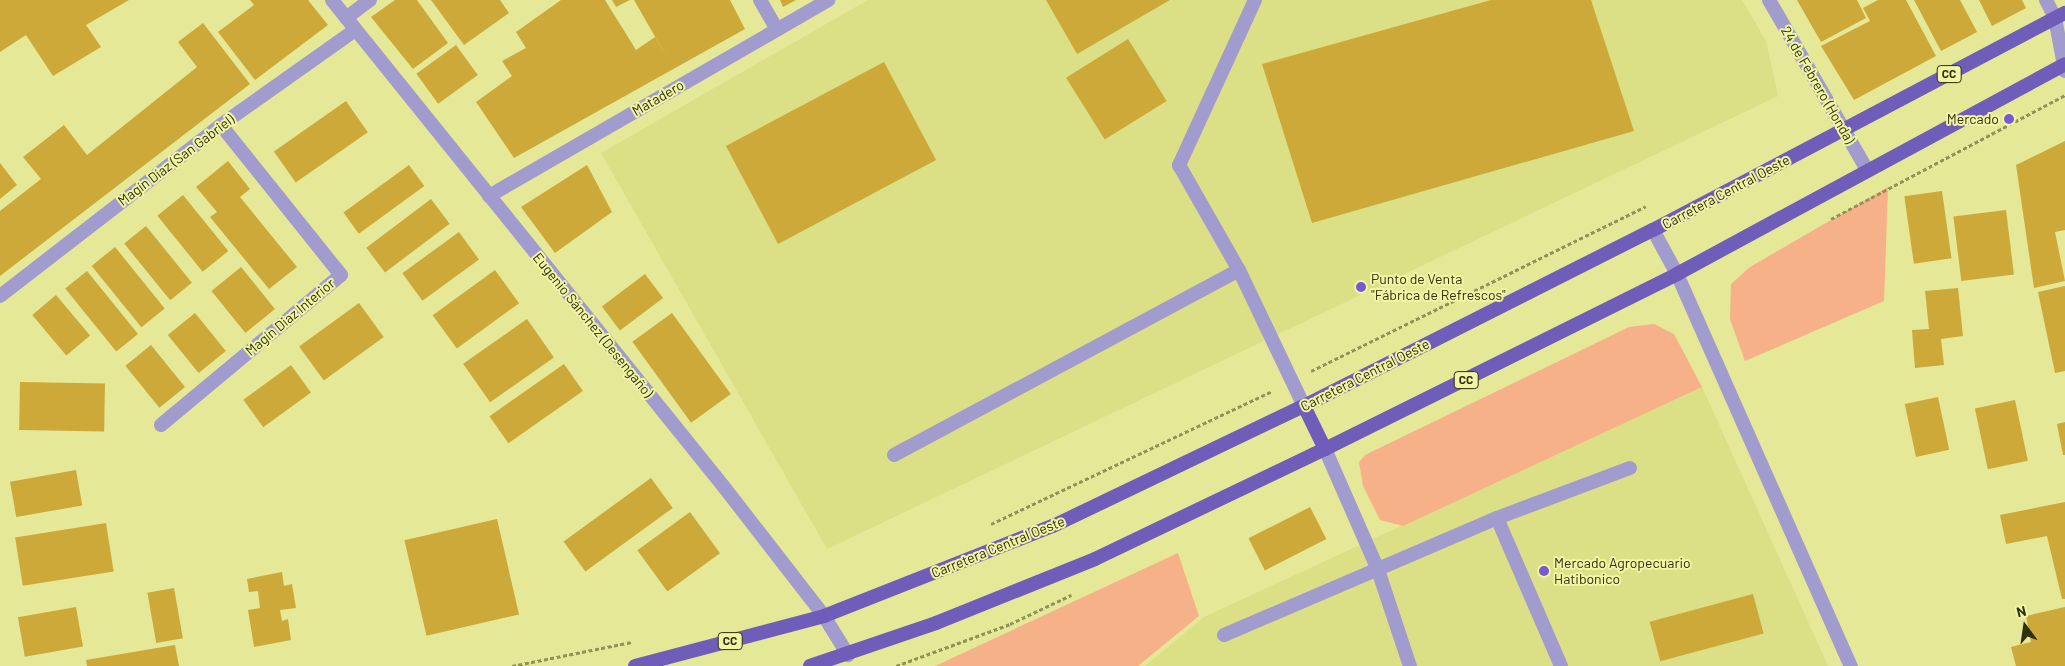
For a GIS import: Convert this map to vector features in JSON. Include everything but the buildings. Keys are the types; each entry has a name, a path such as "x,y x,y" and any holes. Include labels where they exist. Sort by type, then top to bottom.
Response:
{"main road":[{"name":"Carretera Central Oeste","path":"635,666 824,616 1053,526 1304,406 1653,230 2060,15"},
{"name":"CC","path":"810,666 848,655 1095,559 1325,449 1677,274 1867,170 2065,66"},
{"path":"1304,406 1325,449"}],"street":[{"name":"Eugenio Sánchez (Desengaño)","path":"332,0 824,616 848,655"},
{"path":"346,18 370,0"},
{"path":"760,0 777,29"},
{"name":"Matadero","path":"489,196 828,0"},
{"path":"1256,0 1179,165 1239,270 1304,406"},
{"name":"24 de Febrero (Honda)","path":"1769,0 1867,170"},
{"path":"2046,0 2060,15 2065,66"},
{"name":"Magín Díaz (San Gabriel)","path":"0,296 221,126 355,30"},
{"name":"Magín Diaz Interior","path":"161,425 341,275 221,126"},
{"path":"1653,230 1677,274 1851,666"},
{"path":"894,455 1239,270"},
{"path":"1325,449 1378,570 1410,666"},
{"path":"1224,635 1497,518 1630,468"},
{"path":"1497,518 1561,666"}],"shaded area":[{"path":"868,0 1742,0 1766,41 1778,96 827,549 601,153"},
{"path":"1888,187 1884,301 1745,361 1730,319 1731,284 1750,267"},
{"path":"1654,324 1674,334 1702,387 1403,526 1380,520 1363,486 1359,462 1365,455 1629,327"},
{"name":"Mercado Agropecuario Hatibonico","path":"1702,387 1828,666 1145,666 1204,617"},
{"path":"1178,553 1199,616 1138,666 935,666"}],"place":[{"name":"Mercado","path":"2009,119"},
{"name":"Punto de Venta \"Fábrica de Refrescos\"","path":"1361,287"},
{"name":"Mercado Agropecuario Hatibonico","path":"1544,571"}]}
